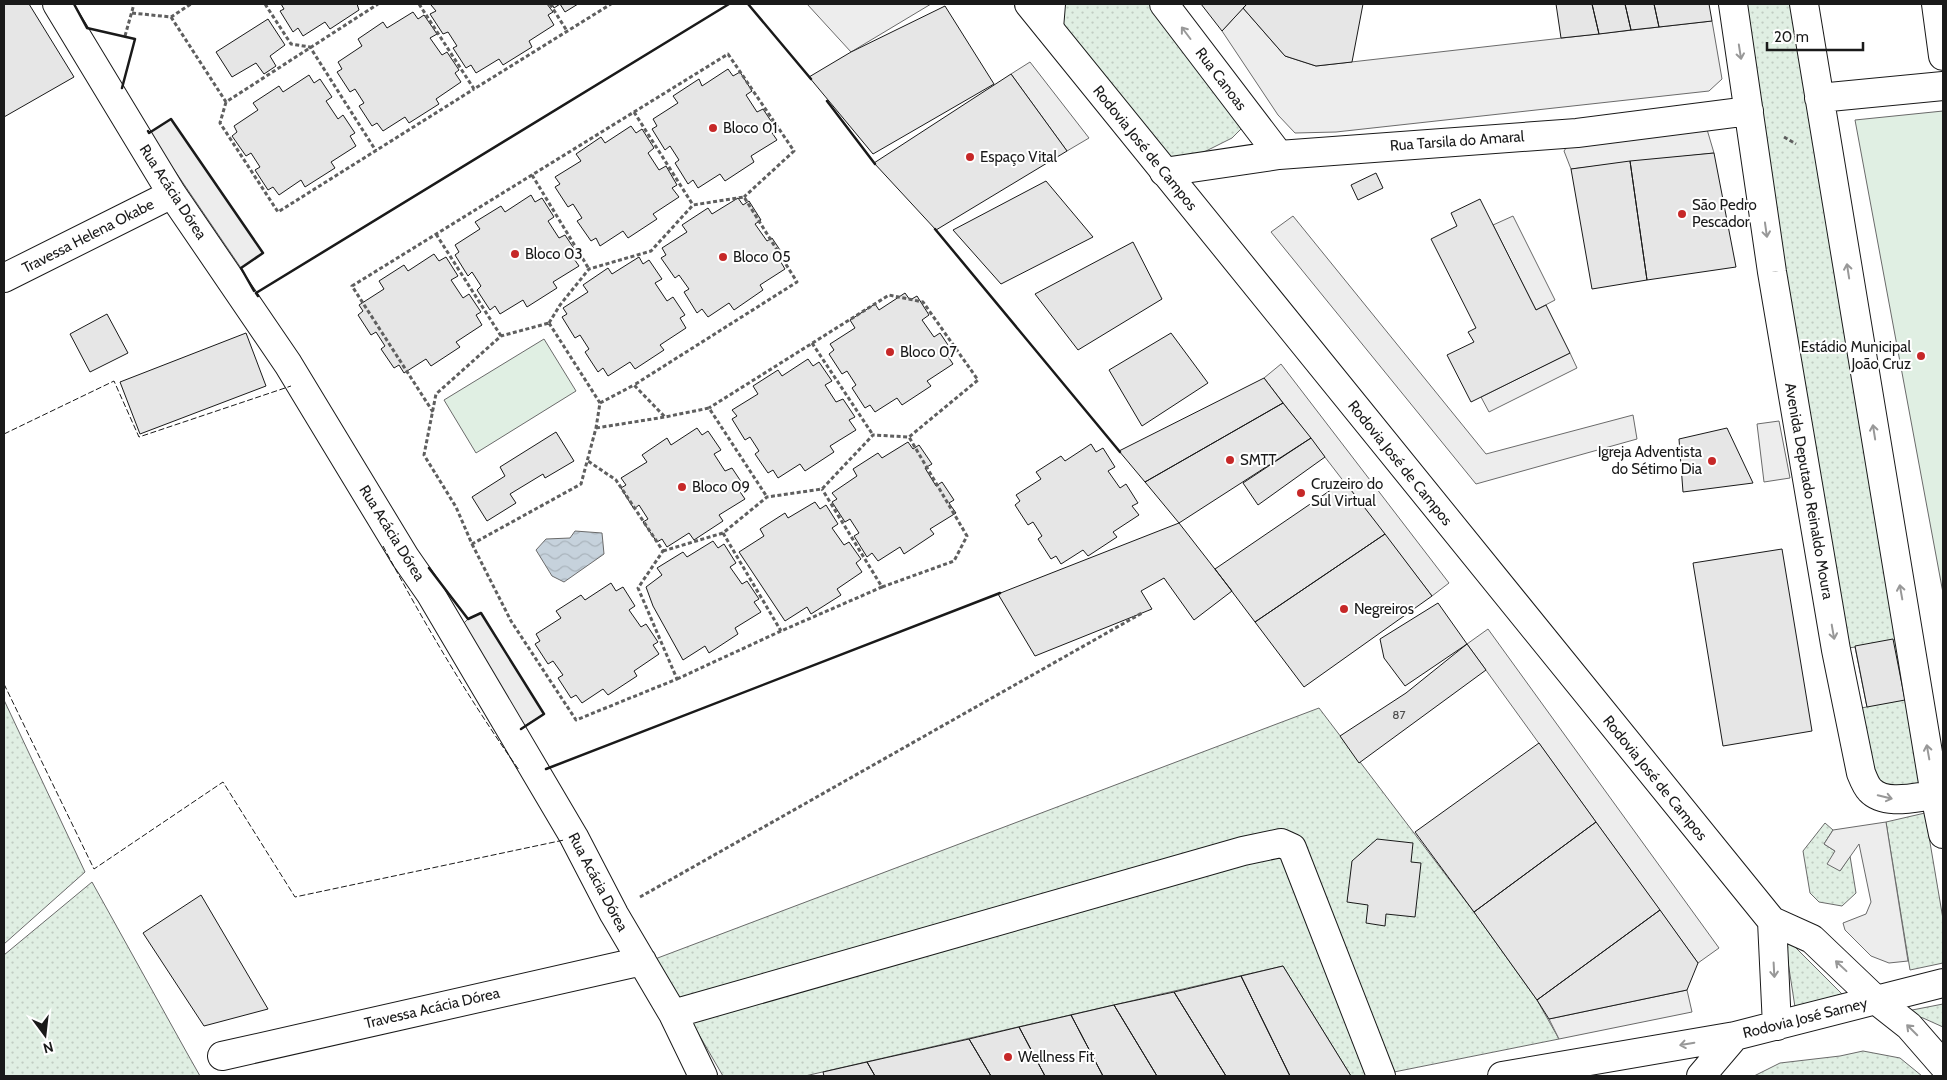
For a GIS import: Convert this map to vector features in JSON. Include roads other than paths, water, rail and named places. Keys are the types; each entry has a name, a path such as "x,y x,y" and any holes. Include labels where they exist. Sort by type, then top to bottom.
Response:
{"street":[{"name":"Rua Acácia Dórea","path":"57,4 172,194 288,364 405,557 430,592 574,837 614,914 673,1014 703,1076"},
{"name":"Rodovia José de Campos","path":"1030,4 1050,16 1164,172 1772,921 1812,939 1876,1000 1909,1026 1943,1065"},
{"name":"Rua Canoas","path":"1164,4 1279,155"},
{"name":"Avenida Deputado Reinaldo Moura","path":"1733,4 1789,376 1836,650 1861,773 1869,790 1881,797 1896,799 1935,795"},
{"path":"1804,4 1943,834"},
{"path":"1936,4 1943,56"},
{"path":"1819,98 1943,86"},
{"name":"Rua Tarsila do Amaral","path":"1164,172 1279,155 1577,133 1750,115"},
{"name":"Travessa Helena Okabe","path":"4,278 172,194"},
{"path":"673,1014 1243,851 1281,843 1292,848 1381,1076"},
{"path":"1772,921 1777,1026"},
{"name":"Travessa Acácia Dórea","path":"222,1056 642,961"},
{"name":"Rodovia José Sarney","path":"1502,1076 1735,1036 1943,983"},
{"path":"1701,1076 1735,1036"}],"water":[{"path":"575,531 602,533 604,554 564,582 552,576 536,550 546,539 570,538"}],"place":[{"name":"Bloco 01","path":"713,128"},
{"name":"Espaço Vital","path":"970,157"},
{"name":"São Pedro Pescador","path":"1682,214"},
{"name":"Bloco 03","path":"515,254"},
{"name":"Bloco 05","path":"723,257"},
{"name":"Bloco 07","path":"890,352"},
{"name":"Estádio Municipal João Cruz","path":"1921,356"},
{"name":"SMTT","path":"1230,460"},
{"name":"Igreja Adventista do Sétimo Dia","path":"1712,461"},
{"name":"Bloco 09","path":"682,487"},
{"name":"Cruzeiro do Sul Virtual","path":"1301,493"},
{"name":"Negreiros","path":"1344,609"},
{"name":"Wellness Fit","path":"1008,1057"}]}
